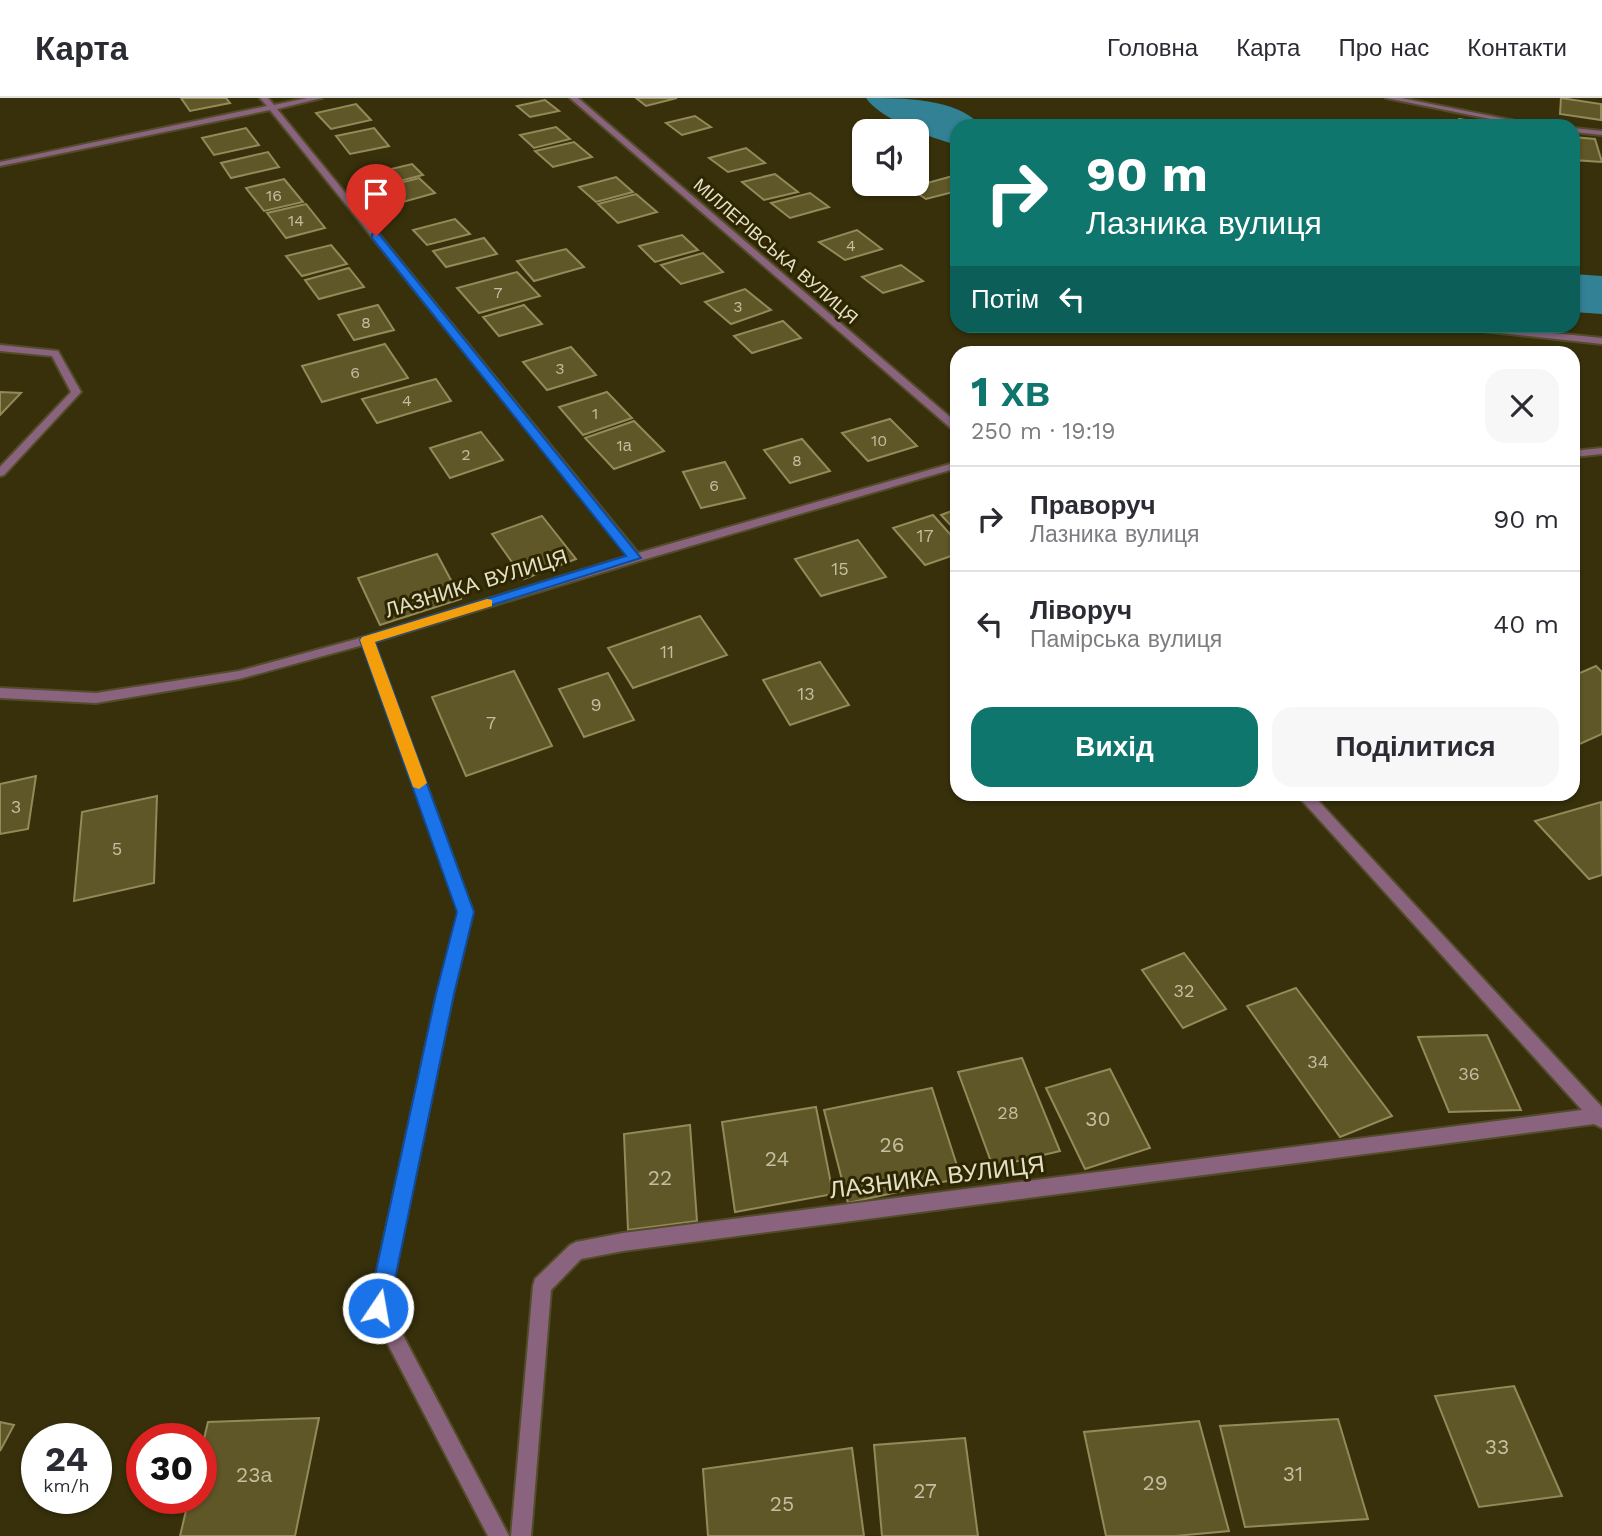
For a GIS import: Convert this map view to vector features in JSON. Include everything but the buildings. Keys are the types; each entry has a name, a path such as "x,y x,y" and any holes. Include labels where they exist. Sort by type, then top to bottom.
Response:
{"street":[{"path":"264,98 635,558"},
{"path":"0,164 318,98"},
{"name":"МІЛЛЕРІВСЬКА ВУЛИЦЯ","path":"574,98 950,422"},
{"path":"1390,98 1500,119"},
{"path":"1580,131 1602,134"},
{"path":"1528,333 1602,341"},
{"path":"0,348 55,353 76,392 0,473"},
{"path":"1580,453 1602,451"},
{"name":"ЛАЗНИКА ВУЛИЦЯ","path":"0,692 96,698 239,675 367,640 635,558 950,467"},
{"path":"367,640 466,912 445,994 378,1308 499,1536"},
{"path":"1309,801 1601,1117"},
{"name":"ЛАЗНИКА ВУЛИЦЯ","path":"521,1536 542,1286 576,1251 623,1242 1601,1117"}],"waterway":[{"path":"891,98 950,126"},
{"path":"1580,293 1602,295"}],"slow traffic":[{"path":"419,783 367,640 487,603"}],"route":[{"path":"376,236 635,558 367,640 466,912 445,994 378,1308"}]}
